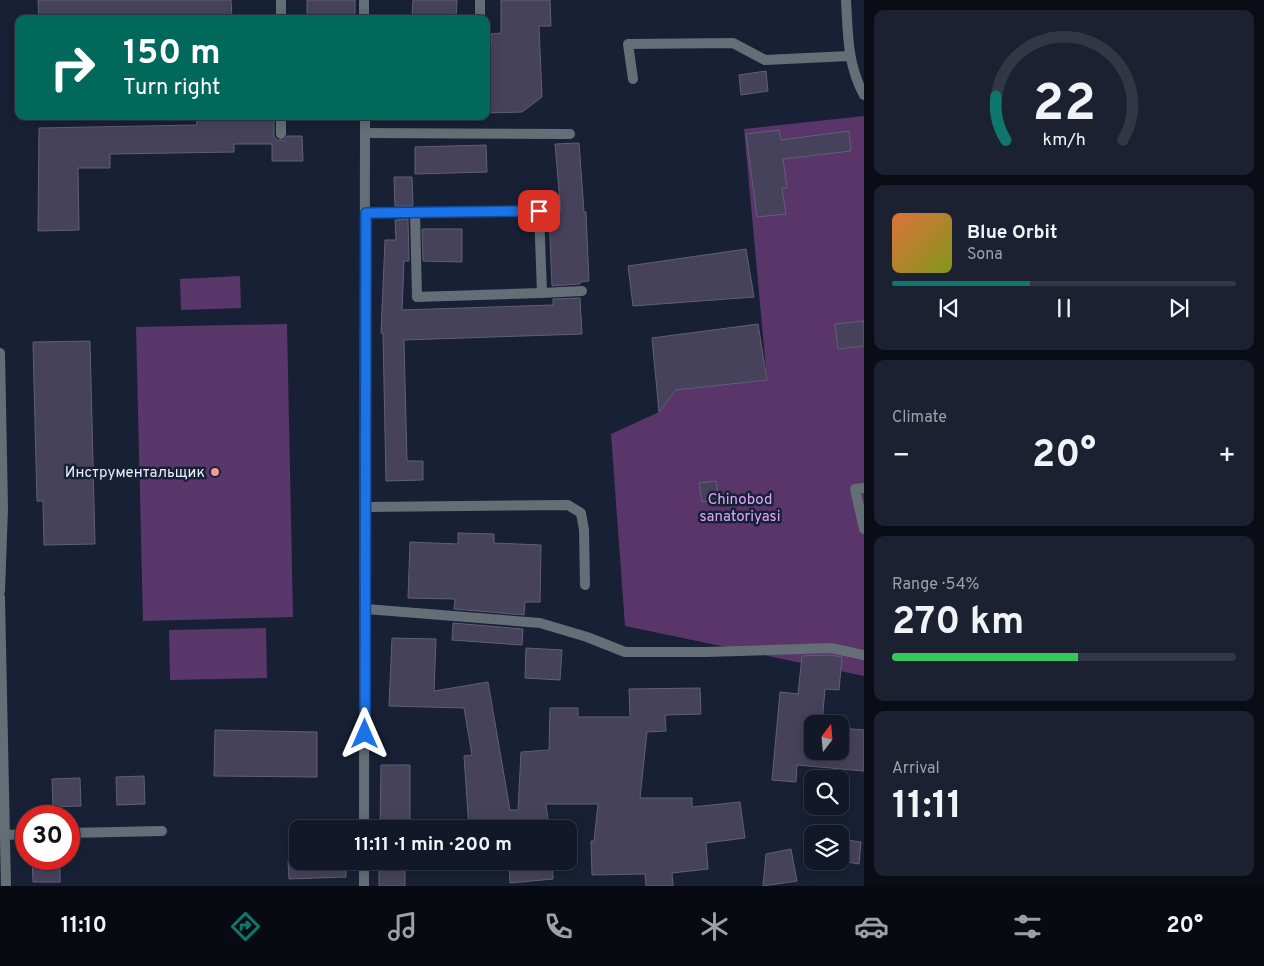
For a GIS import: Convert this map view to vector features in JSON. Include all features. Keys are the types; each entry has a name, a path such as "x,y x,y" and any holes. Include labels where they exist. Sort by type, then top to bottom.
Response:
{"street":[{"path":"281,0 281,15"},
{"path":"364,0 364,15"},
{"path":"480,0 480,15"},
{"path":"846,0 849,56 856,79 864,95"},
{"path":"633,79 628,44 733,43 765,60 849,56"},
{"path":"281,120 281,134"},
{"path":"364,820 366,609 365,120"},
{"path":"366,133 570,134"},
{"path":"366,213 539,211 542,293"},
{"path":"415,212 417,297 582,291"},
{"path":"0,353 0,591"},
{"path":"864,488 855,489 864,529"},
{"path":"366,507 568,505 581,513 584,530 585,585"},
{"path":"0,597 6,886"},
{"path":"366,609 540,623 587,637 625,652 706,652 831,648 864,655"},
{"path":"80,833 162,831"},
{"path":"6,835 15,835"},
{"path":"364,870 364,886"}],"shaded area":[{"path":"240,276 241,308 181,310 180,279"},
{"name":"Инструментальщик","path":"287,324 293,617 143,621 136,327"},
{"path":"266,628 267,678 170,680 169,630"}],"green space":[{"name":"Chinobod sanatoriyasi","path":"864,116 864,676 625,626 611,434 659,412 676,390 767,380 744,129"}],"building":[{"path":"38,0 231,0 232,15 39,15"},
{"path":"307,0 355,0 355,15 307,15"},
{"path":"413,0 457,0 456,15 412,15"},
{"path":"501,0 550,0 551,26 539,26 542,97 522,112 490,113 491,34 501,33"},
{"path":"766,71 768,91 741,95 739,75"},
{"path":"196,120 274,120 274,136 277,140 284,140 287,136 302,136 303,161 272,161 272,144 234,144 234,152 110,154 110,168 78,168 79,230 38,231 39,128 197,125"},
{"path":"779,130 781,140 849,131 851,151 783,159 787,188 782,188 786,214 757,217 746,134"},
{"path":"579,143 584,212 586,212 589,281 580,282 580,284 552,286 549,213 561,213 555,144"},
{"path":"486,145 487,172 415,174 415,147"},
{"path":"394,177 412,177 413,206 395,206"},
{"path":"408,219 409,261 404,261 402,310 553,305 553,299 580,298 582,334 404,340 407,461 423,461 423,480 386,481 383,333 381,333 385,240 396,240 395,220"},
{"path":"422,229 462,229 462,262 423,261"},
{"path":"746,249 754,297 633,306 628,266"},
{"path":"864,321 864,346 838,349 835,324"},
{"path":"758,324 767,380 676,390 659,412 652,338"},
{"path":"90,341 95,544 44,545 43,501 37,501 33,342"},
{"path":"716,481 719,500 702,502 699,483"},
{"path":"458,533 494,534 494,543 541,545 540,602 525,602 524,615 454,609 455,599 408,598 410,542 458,544"},
{"path":"453,623 523,629 522,645 452,640"},
{"path":"392,638 436,639 434,691 488,682 510,810 518,810 521,752 549,750 550,708 578,708 578,717 630,717 629,689 700,688 701,714 665,715 666,731 647,732 640,798 692,798 692,807 740,802 745,838 706,843 708,869 672,873 673,886 646,886 645,874 592,875 591,841 594,841 598,804 546,804 548,820 468,820 464,756 472,755 464,708 389,706"},
{"path":"526,648 562,650 560,680 525,678"},
{"path":"830,655 842,657 839,690 825,689 823,715 804,715 804,760 849,760 849,729 864,730 864,771 797,765 796,782 772,780 780,692 798,694 802,656"},
{"path":"215,730 317,732 317,777 214,776"},
{"path":"381,765 410,765 410,820 380,820"},
{"path":"144,776 145,804 117,805 116,777"},
{"path":"80,778 81,806 53,805 52,779"},
{"path":"849,840 861,842 859,864 849,862"},
{"path":"791,849 797,881 763,886 766,854"},
{"path":"288,861 289,870 346,870 346,877 289,879"},
{"path":"32,870 60,870 60,882 33,882"},
{"path":"379,870 405,870 405,886 379,886"},
{"path":"509,870 552,870 553,879 510,883"}],"place":[{"name":"Инструментальщик","path":"215,472"}],"route":[{"path":"365,734 366,213 539,211"}]}
